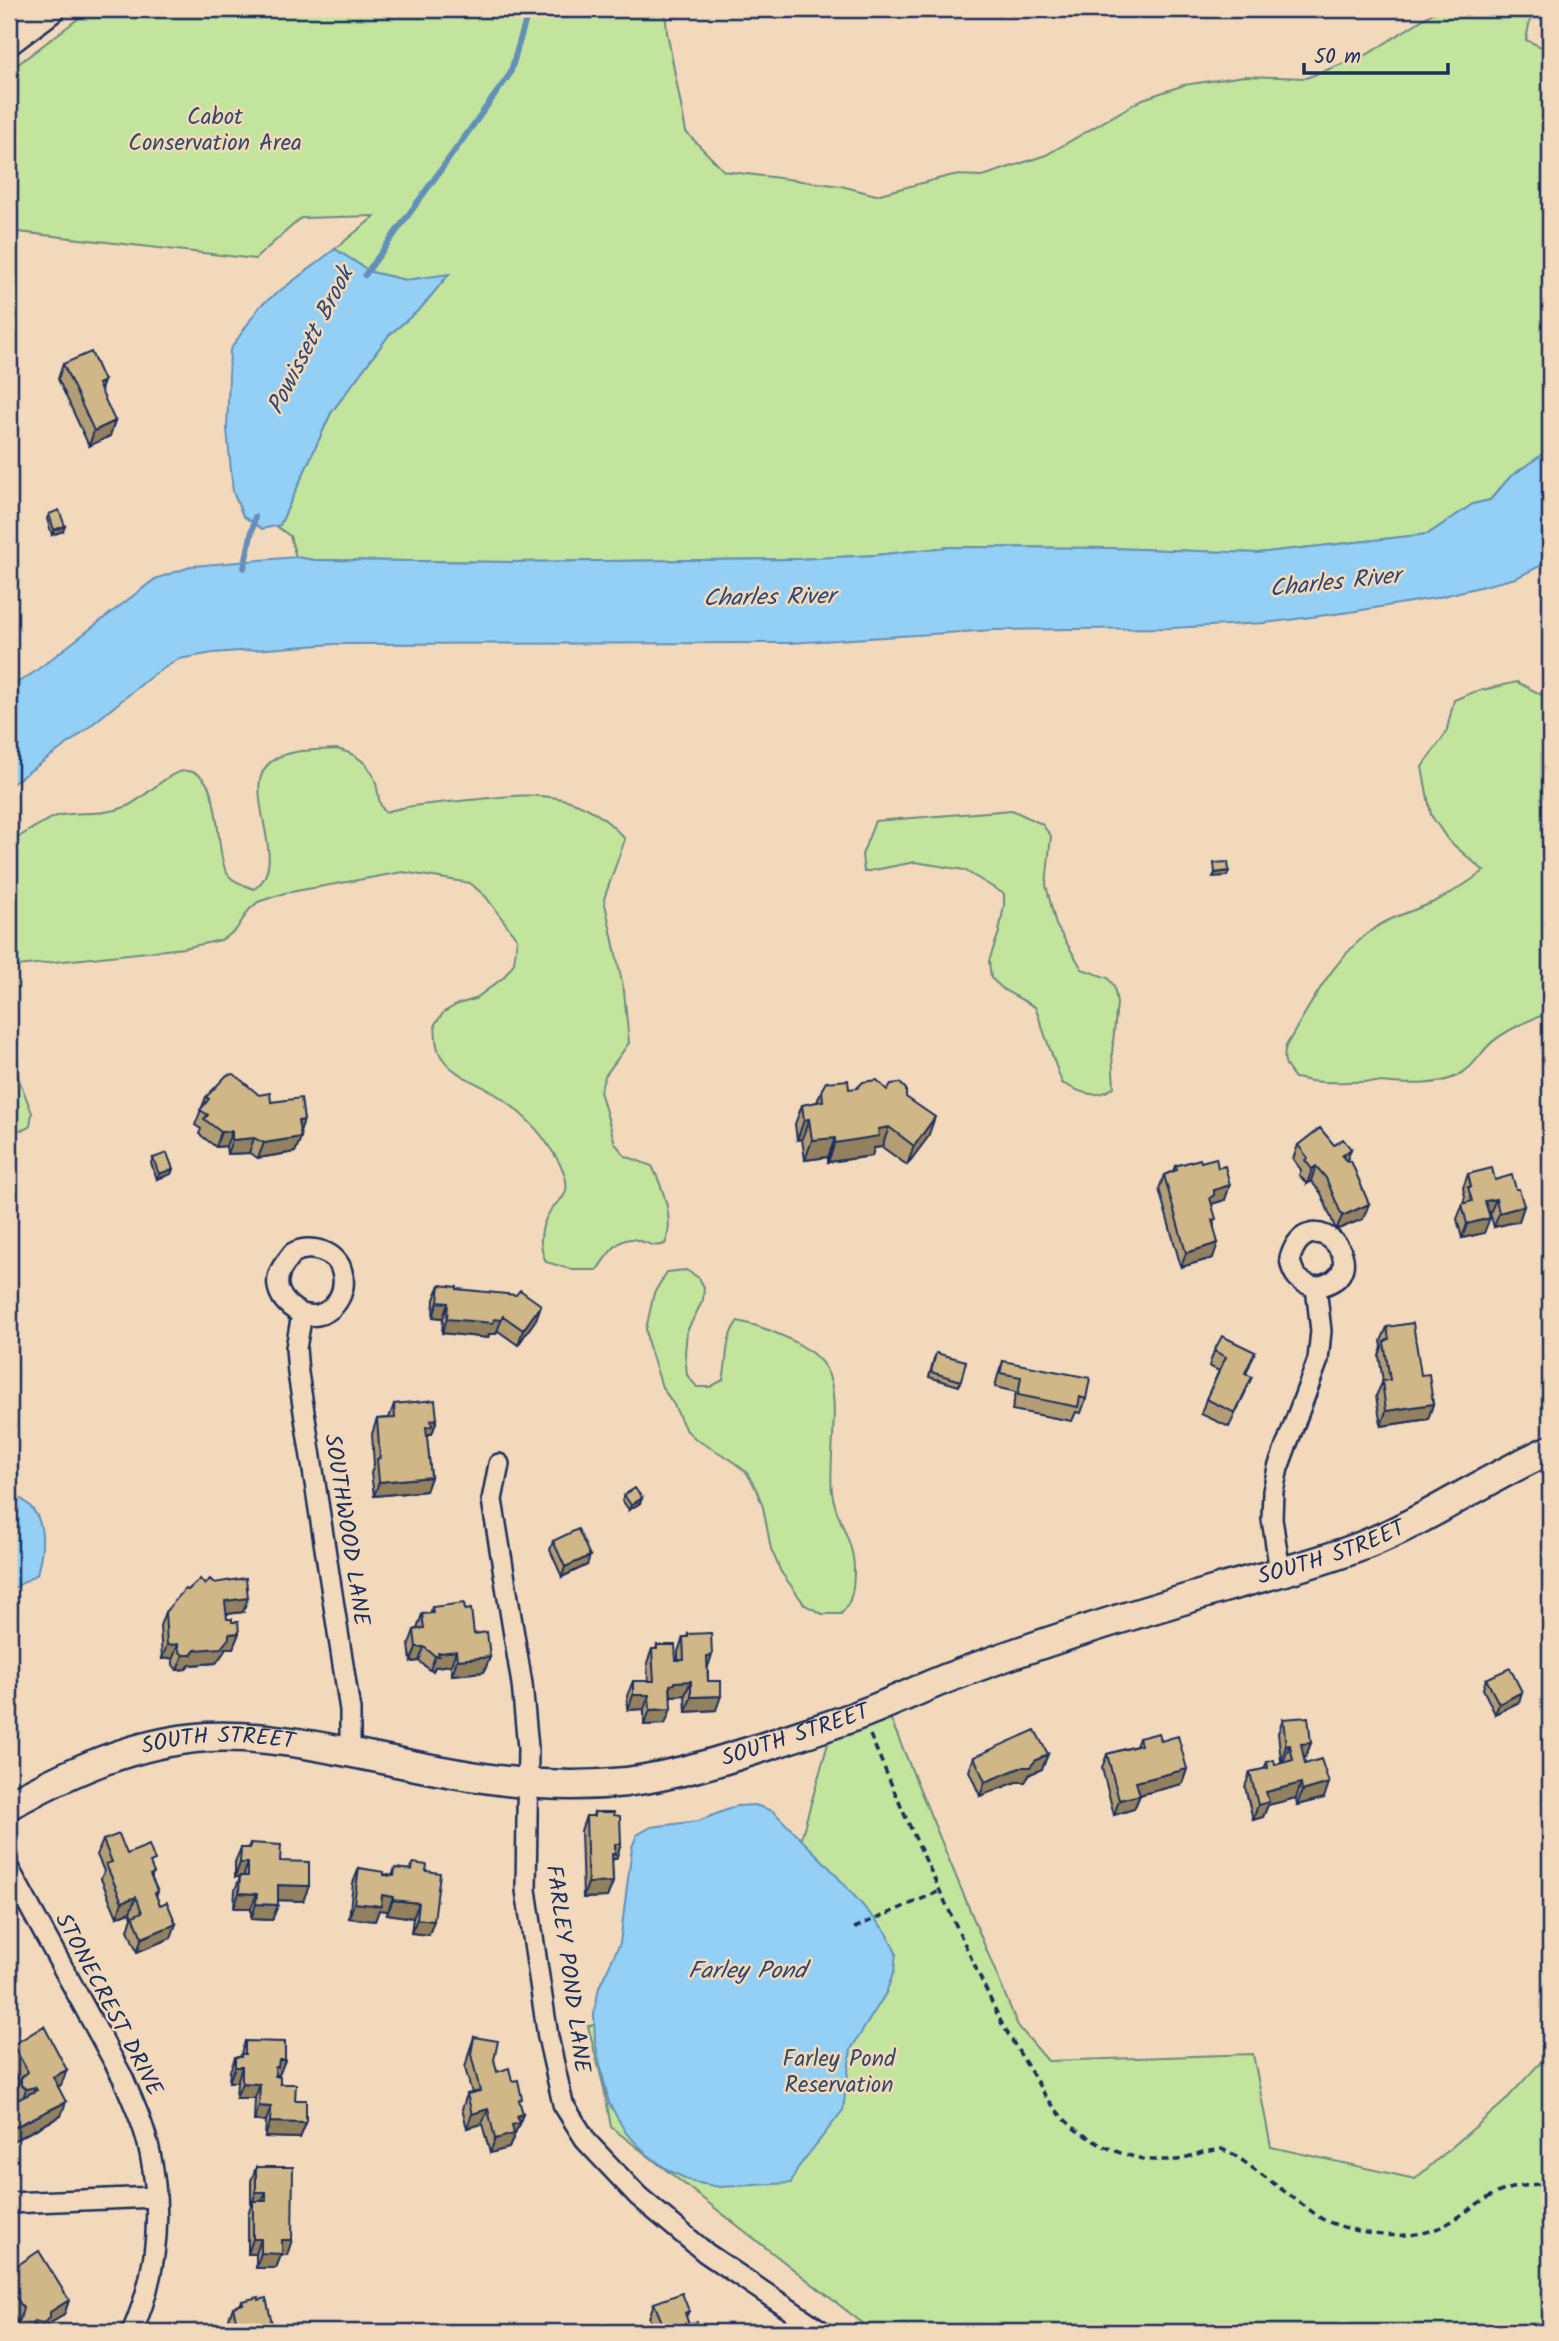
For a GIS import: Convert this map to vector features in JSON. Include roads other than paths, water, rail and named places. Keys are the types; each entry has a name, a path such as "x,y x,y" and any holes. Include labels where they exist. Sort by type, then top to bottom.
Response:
{"street":[{"path":"9,40 50,9"},
{"path":"1280,1572 1272,1519 1273,1491 1278,1468 1318,1360 1321,1331 1317,1287"},
{"name":"SOUTHWOOD LANE","path":"302,1314 296,1348 298,1373 350,1710 350,1752"},
{"name":"SOUTH STREET","path":"9,1805 49,1783 101,1761 140,1748 191,1739 258,1738 527,1785 614,1782 713,1764 861,1714 957,1674 1060,1638 1360,1547 1423,1519 1550,1450"},
{"path":"499,1464 492,1500 522,1684 528,1748 527,1785"},
{"name":"FARLEY POND LANE","path":"527,1785 526,1890 548,2037 563,2104 587,2142 638,2196 706,2253 823,2332"},
{"name":"STONECREST DRIVE","path":"9,1869 122,2078 138,2112 150,2152 156,2197 157,2244 141,2312 132,2332"},
{"path":"9,2203 156,2197"}],"water":[{"path":"335,249 371,272 406,280 449,274 421,308 389,335 331,413 280,525 262,529 243,516 233,492 227,429 230,350 260,306"},
{"name":"Charles River","path":"1550,449 1550,561 1516,578 1435,598 1265,623 1171,628 994,630 790,643 335,644 213,653 179,659 153,675 73,740 9,786 9,688 33,673 155,579 193,566 296,557 314,560 512,562 798,559 876,555 949,547 1258,553 1428,534 1473,504 1490,500 1510,477"},
{"path":"9,1493 31,1507 37,1516 41,1526 42,1549 37,1574 9,1591"},
{"name":"Farley Pond","path":"755,1805 773,1811 828,1866 887,1933 896,1953 894,1971 886,1993 851,2049 843,2110 797,2169 791,2183 720,2187 693,2182 668,2170 626,2133 609,2103 595,2042 594,2014 599,1987 620,1943 632,1847 637,1835 651,1827 698,1821 737,1806"}],"waterway":[{"name":"Powissett Brook","path":"365,275 510,74 529,9"},
{"name":"Powissett Brook","path":"244,568 255,517"}],"park label":[{"name":"Cabot Conservation Area","path":"215,131"},
{"name":"Farley Pond Reservation","path":"839,2073"}]}
